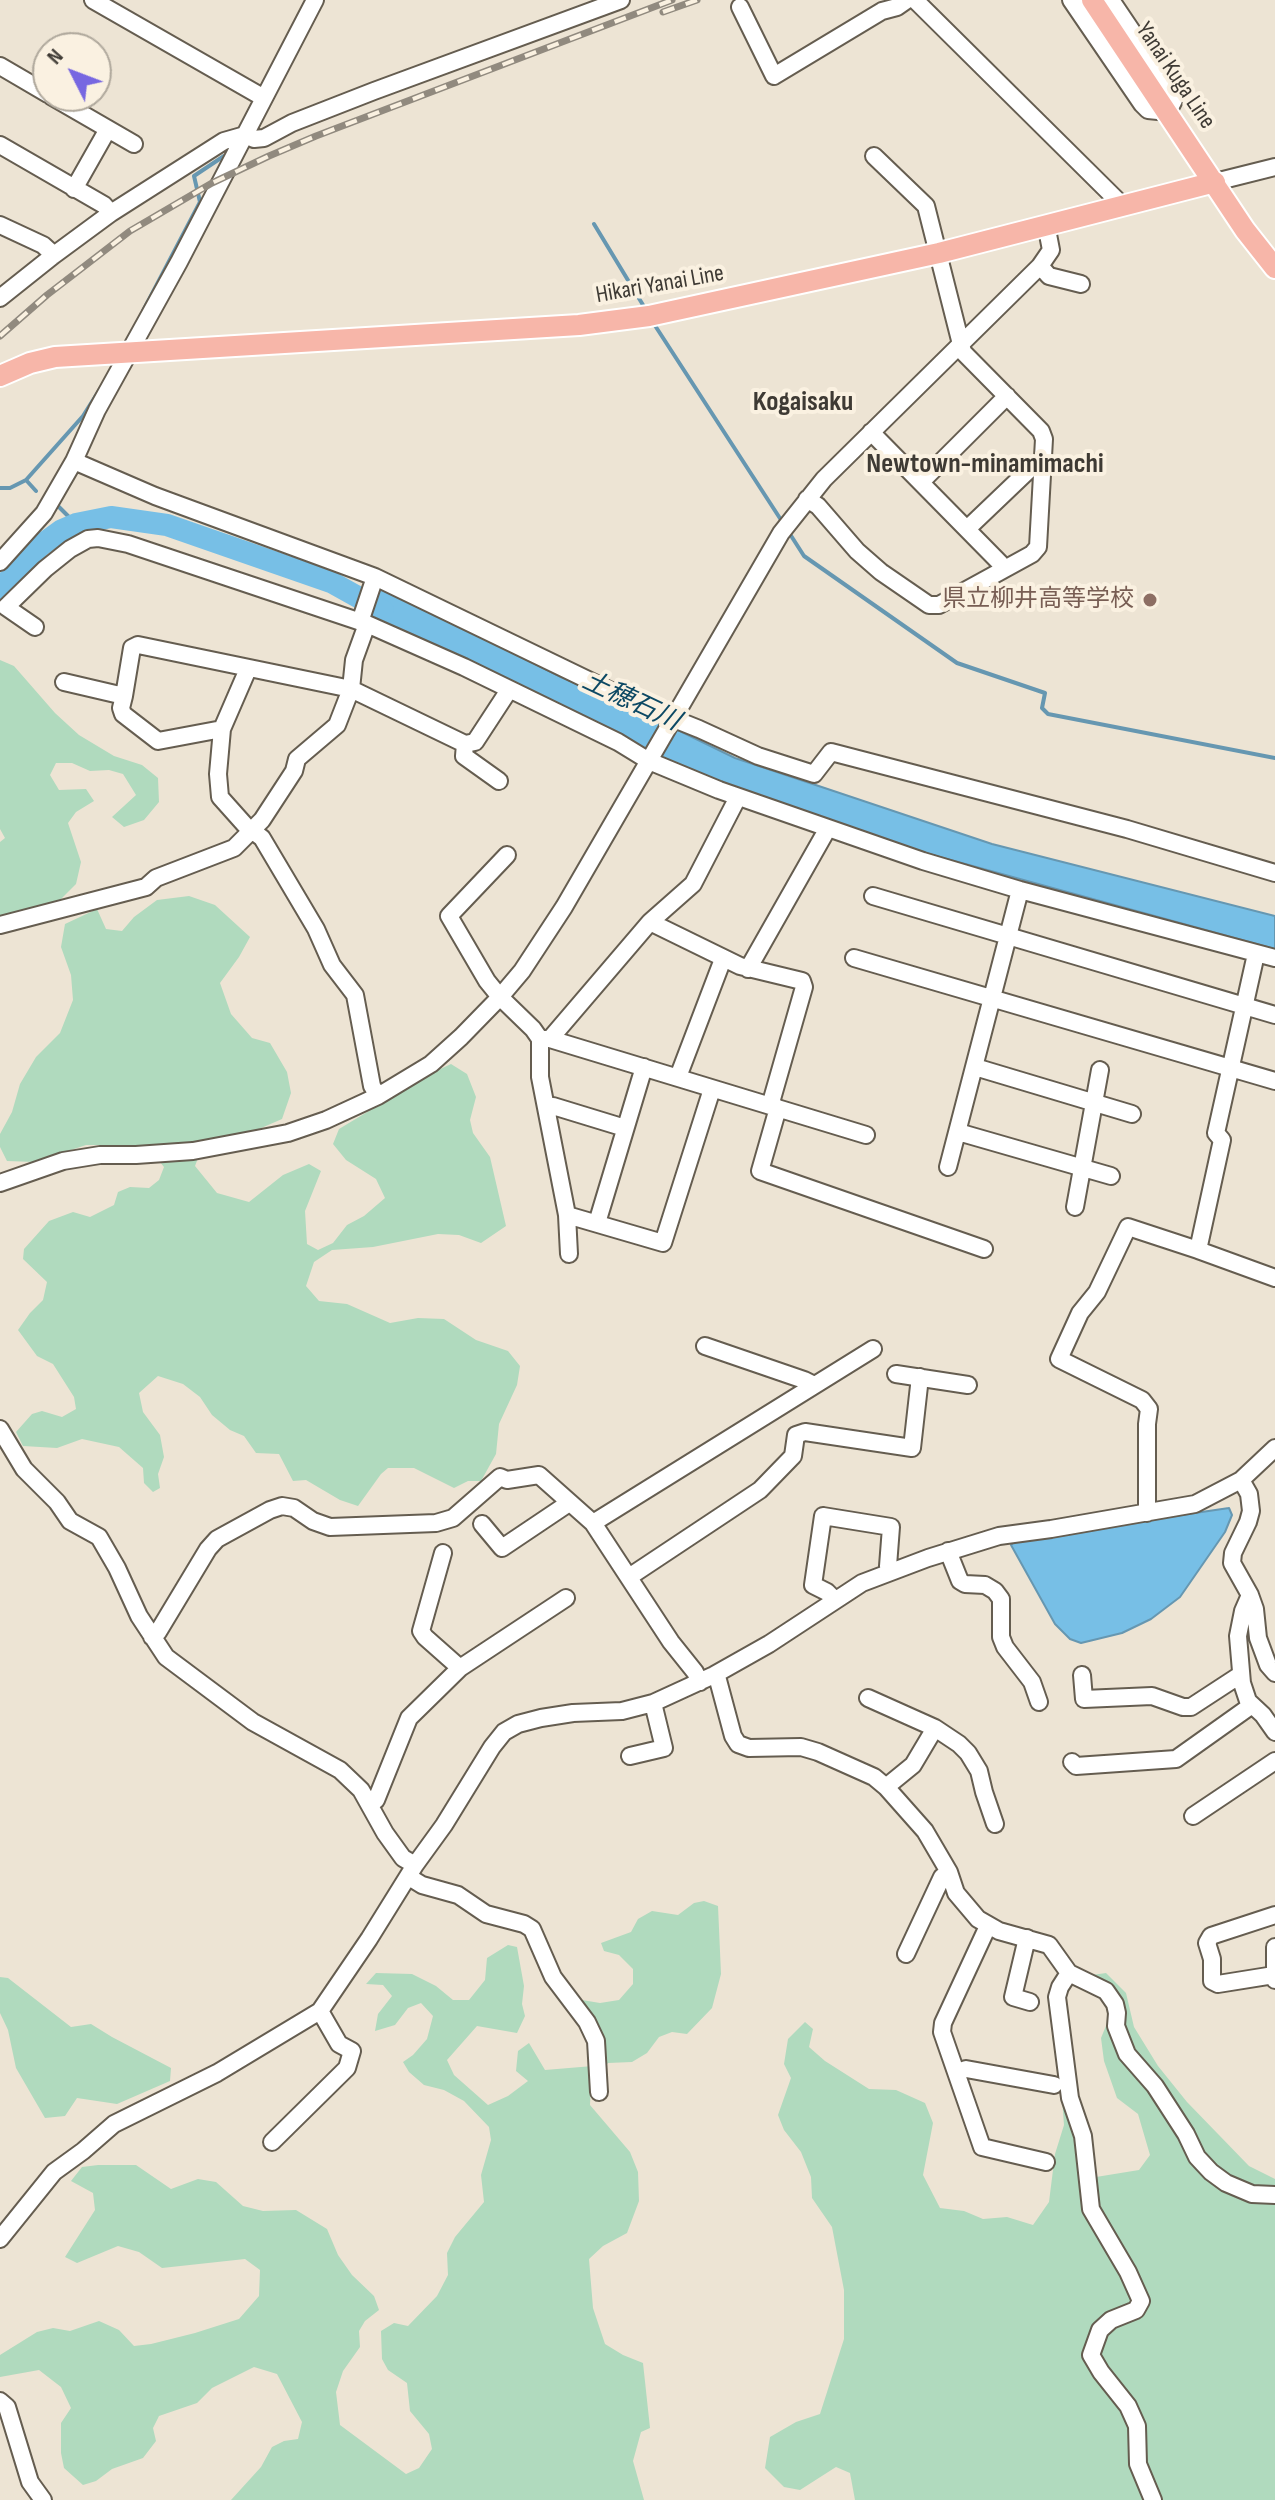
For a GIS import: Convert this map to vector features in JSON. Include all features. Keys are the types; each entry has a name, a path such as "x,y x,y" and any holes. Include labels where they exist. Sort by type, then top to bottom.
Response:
{"main road":[{"name":"Yanai Kuga Line","path":"1092,0 1215,182"},
{"name":"Hikari Yanai Line","path":"0,376 30,363 55,357 579,325 637,318 939,253 1215,182"},
{"path":"1215,182 1261,253 1275,268"}],"street":[{"path":"93,0 264,98"},
{"path":"0,562 44,513 74,461 121,354 245,135 315,0"},
{"path":"0,298 111,213 224,141 245,135 254,139 264,138 292,123 374,91 602,3 621,0"},
{"path":"740,7 774,76 882,11 907,0"},
{"path":"915,0 1123,206"},
{"path":"1071,0 1142,104 1148,110 1168,112 1174,100 1173,92 1111,0"},
{"path":"0,66 32,85"},
{"path":"79,112 134,144"},
{"path":"74,189 108,129"},
{"path":"0,145 104,205 111,213"},
{"path":"807,499 818,506 857,551 929,605 939,605 1032,554 1038,547 1044,439 1041,431 963,352 926,206 874,156"},
{"path":"1215,182 1275,167"},
{"path":"0,1183 63,1161 100,1155 193,1151 288,1133 326,1120 378,1096 431,1064 500,997 522,971 564,907 784,529 807,499 871,432 1040,266 1051,250 1046,224"},
{"path":"0,225 43,245 54,255"},
{"path":"1040,266 1049,276 1081,284"},
{"path":"921,482 1007,396"},
{"path":"871,432 1000,563 1003,570"},
{"path":"74,461 155,496 374,579 672,721 758,756 814,774 831,752 1127,829 1275,873"},
{"path":"967,529 1033,466 1042,466"},
{"path":"35,627 6,607 70,549 88,539 98,538 184,562 363,621 650,760 738,797 923,861 1275,958"},
{"path":"0,925 146,887 156,878 234,848 254,830 294,771 297,759 337,725 351,689 354,660 374,579"},
{"path":"222,729 158,741 123,714 121,708 132,648 138,645 351,689 465,744 475,742 509,690"},
{"path":"248,669 222,729 218,774 220,797 245,825 262,838 316,929 332,965 355,995 372,1086 378,1096"},
{"path":"64,682 124,696"},
{"path":"465,744 464,756 499,781"},
{"path":"569,1254 567,1215 540,1077 545,1039 650,922 693,884 738,797"},
{"path":"748,969 828,828"},
{"path":"507,855 449,916 487,981 545,1039 866,1135"},
{"path":"948,1167 1020,890"},
{"path":"873,896 1275,1015"},
{"path":"650,922 748,969 802,981 804,987 760,1171 984,1249"},
{"path":"1198,1250 1222,1140 1216,1133 1256,954"},
{"path":"854,958 1275,1081"},
{"path":"678,1077 723,959"},
{"path":"597,1223 644,1067"},
{"path":"975,1067 1132,1114"},
{"path":"1075,1207 1100,1070"},
{"path":"567,1215 663,1243 712,1089"},
{"path":"546,1106 625,1128"},
{"path":"958,1132 1111,1176"},
{"path":"1147,1513 1149,1409 1142,1400 1059,1359 1080,1313 1097,1292 1128,1227 1275,1278"},
{"path":"705,1346 814,1385"},
{"path":"593,1523 873,1349"},
{"path":"896,1374 968,1385"},
{"path":"629,1577 760,1490 793,1456 796,1435 805,1432 912,1448 920,1377"},
{"path":"0,1429 24,1469 57,1502 70,1521 99,1537 152,1637 166,1657 253,1722 340,1770 355,1782 385,1833 422,1885 458,1895 486,1914 532,1929 553,1977 587,2022 596,2041 599,2092"},
{"path":"0,2239 54,2172 114,2124 217,2073 320,2011 504,1732 518,1724 541,1718 622,1711 653,1703 769,1644 862,1583 948,1551 999,1536 1195,1504 1241,1480 1275,1448"},
{"path":"152,1637 217,1539 282,1506 294,1508 313,1521 330,1527 436,1523 453,1518 500,1477 507,1480 539,1475 593,1523 671,1642 695,1672 718,1680 738,1744 749,1748 801,1747 874,1777 886,1787 925,1831 949,1872 956,1893 978,1919 988,1926 1049,1945 1069,1973 1106,1991 1115,2004 1116,2026 1127,2054 1167,2103 1197,2157 1226,2183 1252,2194 1275,2195"},
{"path":"1241,1480 1249,1494 1251,1511 1233,1553 1232,1563 1250,1595 1258,1638 1268,1665 1275,1673"},
{"path":"482,1524 502,1548 569,1503"},
{"path":"835,1600 813,1585 823,1516 891,1527 890,1572"},
{"path":"948,1551 960,1581 985,1585 1001,1599 1001,1637 1032,1682 1039,1702"},
{"path":"443,1553 421,1631 460,1668"},
{"path":"1250,1595 1238,1636 1240,1675 1244,1694 1275,1732"},
{"path":"369,1804 376,1800 409,1718 460,1668 566,1598"},
{"path":"1082,1675 1084,1699 1152,1696 1191,1707 1240,1675"},
{"path":"868,1698 935,1728 959,1744 979,1771 995,1824"},
{"path":"630,1756 664,1748 653,1703"},
{"path":"1072,1762 1076,1766 1176,1759 1252,1705"},
{"path":"886,1787 913,1765 935,1728"},
{"path":"1193,1816 1275,1761"},
{"path":"906,1954 942,1877 949,1872"},
{"path":"1275,1915 1211,1936 1207,1943 1212,1959 1212,1981 1218,1984 1274,1977 1275,1947"},
{"path":"988,1926 943,2023 942,2032 982,2147 1046,2162"},
{"path":"1027,1938 1013,1997 1030,2002"},
{"path":"1069,1973 1057,1997 1070,2098 1083,2136 1091,2209 1128,2272 1141,2301 1136,2310 1111,2320 1100,2330 1091,2355 1128,2406 1137,2426 1138,2464 1153,2500"},
{"path":"272,2142 347,2068 352,2051 339,2044 320,2011"},
{"path":"957,2072 966,2069 1054,2085"},
{"path":"0,2401 7,2407 30,2482 43,2500"}],"green space":[{"path":"0,660 14,666 79,735 114,756 142,765 158,778 159,802 144,820 124,827 112,817 136,795 123,774 109,770 90,771 72,763 56,763 50,775 59,790 86,789 94,801 76,812 68,823 81,862 76,884 58,902 0,920 0,842 5,838 0,829"},
{"path":"189,896 215,905 250,937 220,983 231,1014 252,1038 270,1043 287,1072 291,1093 282,1119 252,1132 203,1145 195,1166 217,1193 249,1202 283,1175 309,1164 321,1171 305,1211 307,1244 318,1250 333,1243 347,1225 364,1216 385,1198 376,1179 346,1160 333,1144 339,1129 451,1064 467,1074 476,1097 470,1120 473,1133 490,1157 506,1226 481,1243 459,1235 438,1234 373,1247 332,1250 314,1262 306,1286 319,1301 347,1304 390,1323 418,1318 444,1319 476,1340 508,1351 520,1366 517,1385 499,1424 496,1454 481,1481 468,1481 454,1488 414,1468 388,1468 358,1506 340,1500 306,1480 293,1481 279,1454 256,1453 244,1436 230,1430 212,1415 200,1397 183,1384 158,1376 139,1393 143,1412 160,1435 164,1457 158,1474 160,1488 153,1492 144,1483 143,1468 119,1447 82,1439 57,1448 23,1446 16,1432 32,1414 42,1411 62,1417 76,1409 74,1397 53,1364 37,1356 18,1330 43,1300 47,1282 23,1259 24,1249 49,1221 73,1212 90,1217 114,1205 118,1192 130,1187 149,1188 159,1180 164,1167 146,1145 86,1145 35,1162 7,1161 0,1147 0,1134 12,1112 20,1084 36,1057 60,1033 73,1000 71,975 61,947 65,924 97,909 106,929 122,931 134,917 157,900"},
{"path":"704,1901 718,1906 721,1974 712,2008 687,2034 672,2032 659,2037 647,2053 632,2062 608,2063 591,2085 590,2105 630,2152 638,2172 639,2201 627,2233 603,2246 589,2259 593,2308 605,2344 643,2363 650,2428 641,2432 633,2461 644,2500 231,2500 261,2467 272,2447 298,2439 302,2422 277,2374 254,2367 212,2388 197,2403 159,2416 153,2428 156,2441 143,2458 112,2469 96,2481 83,2485 64,2468 61,2423 71,2408 61,2387 39,2370 0,2377 0,2355 37,2332 53,2328 70,2331 99,2321 119,2330 134,2346 151,2344 239,2319 259,2296 260,2270 245,2259 162,2268 139,2252 118,2246 77,2263 65,2257 95,2210 93,2193 71,2181 82,2167 136,2165 171,2189 198,2179 216,2182 243,2206 263,2211 296,2210 327,2229 338,2255 352,2275 374,2296 379,2310 365,2321 359,2331 360,2347 343,2371 336,2392 340,2425 406,2474 419,2468 432,2449 429,2434 410,2411 407,2383 388,2370 382,2359 381,2331 394,2323 408,2326 437,2296 448,2275 447,2253 455,2237 484,2202 481,2175 491,2140 489,2127 464,2101 444,2090 424,2085 403,2062 427,2039 433,2016 421,2003 408,2008 395,2025 375,2031 378,2014 392,1996 383,1985 366,1984 376,1973 412,1974 436,1986 453,2000 469,2000 485,1980 487,1958 508,1945 517,1947 524,1986 522,2004 525,2016 517,2033 477,2026 447,2060 454,2075 488,2105 508,2096 528,2081 516,2071 518,2051 529,2043 545,2070 593,2066 582,2000 600,2003 619,2000 633,1984 633,1969 619,1955 604,1951 601,1943 631,1932 638,1919 652,1911 678,1915 694,1903"},
{"path":"1106,1973 1126,1993 1134,2027 1158,2066 1187,2102 1249,2166 1275,2179 1275,2500 855,2500 850,2473 836,2467 800,2490 784,2487 765,2468 770,2437 796,2422 820,2414 844,2339 844,2290 832,2227 812,2198 811,2177 801,2152 784,2130 778,2115 791,2078 784,2064 788,2039 805,2022 813,2029 809,2047 825,2061 869,2089 896,2090 925,2103 933,2123 923,2175 940,2208 964,2211 983,2219 1007,2217 1033,2225 1049,2202 1055,2154 1064,2125 1059,2058 1052,2038 1055,1997 1071,2047 1079,2097 1074,2127 1075,2153 1096,2177 1139,2170 1150,2155 1138,2114 1117,2098 1104,2061 1101,2038 1108,2021 1106,2004 1097,1995 1081,1989 1085,1976"},
{"path":"0,1977 8,1978 71,2027 91,2024 171,2068 170,2081 117,2104 77,2098 65,2116 45,2118 16,2068 8,2030 0,2013"}],"water":[{"path":"379,586 561,677 735,758 992,844 1275,916 1275,949 918,851 742,791 637,747 370,618"},
{"path":"1229,1508 1232,1515 1225,1532 1180,1597 1151,1619 1122,1633 1081,1643 1070,1639 1055,1624 1011,1545 1017,1539"}],"waterway":[{"path":"143,311 200,202 194,176 224,156"},
{"path":"594,224 643,305"},
{"path":"654,324 783,523"},
{"path":"0,488 10,488 26,480 83,416 100,389"},
{"path":"26,480 36,491"},
{"path":"58,506 76,524"},
{"name":"土穂石川","path":"0,589 40,546 62,530 111,517 167,525 331,582 383,611"},
{"path":"788,531 804,556 957,663 1045,693 1042,708 1048,714 1275,758"}],"railway":[{"path":"0,336 130,231 212,183 316,136 672,0"},
{"path":"663,12 697,0"}],"place":[{"name":"県立柳井高等学校","path":"1150,600"}],"district":[{"name":"Kogaisaku","path":"803,403"},
{"name":"Newtown-minamimachi","path":"985,465"}]}
